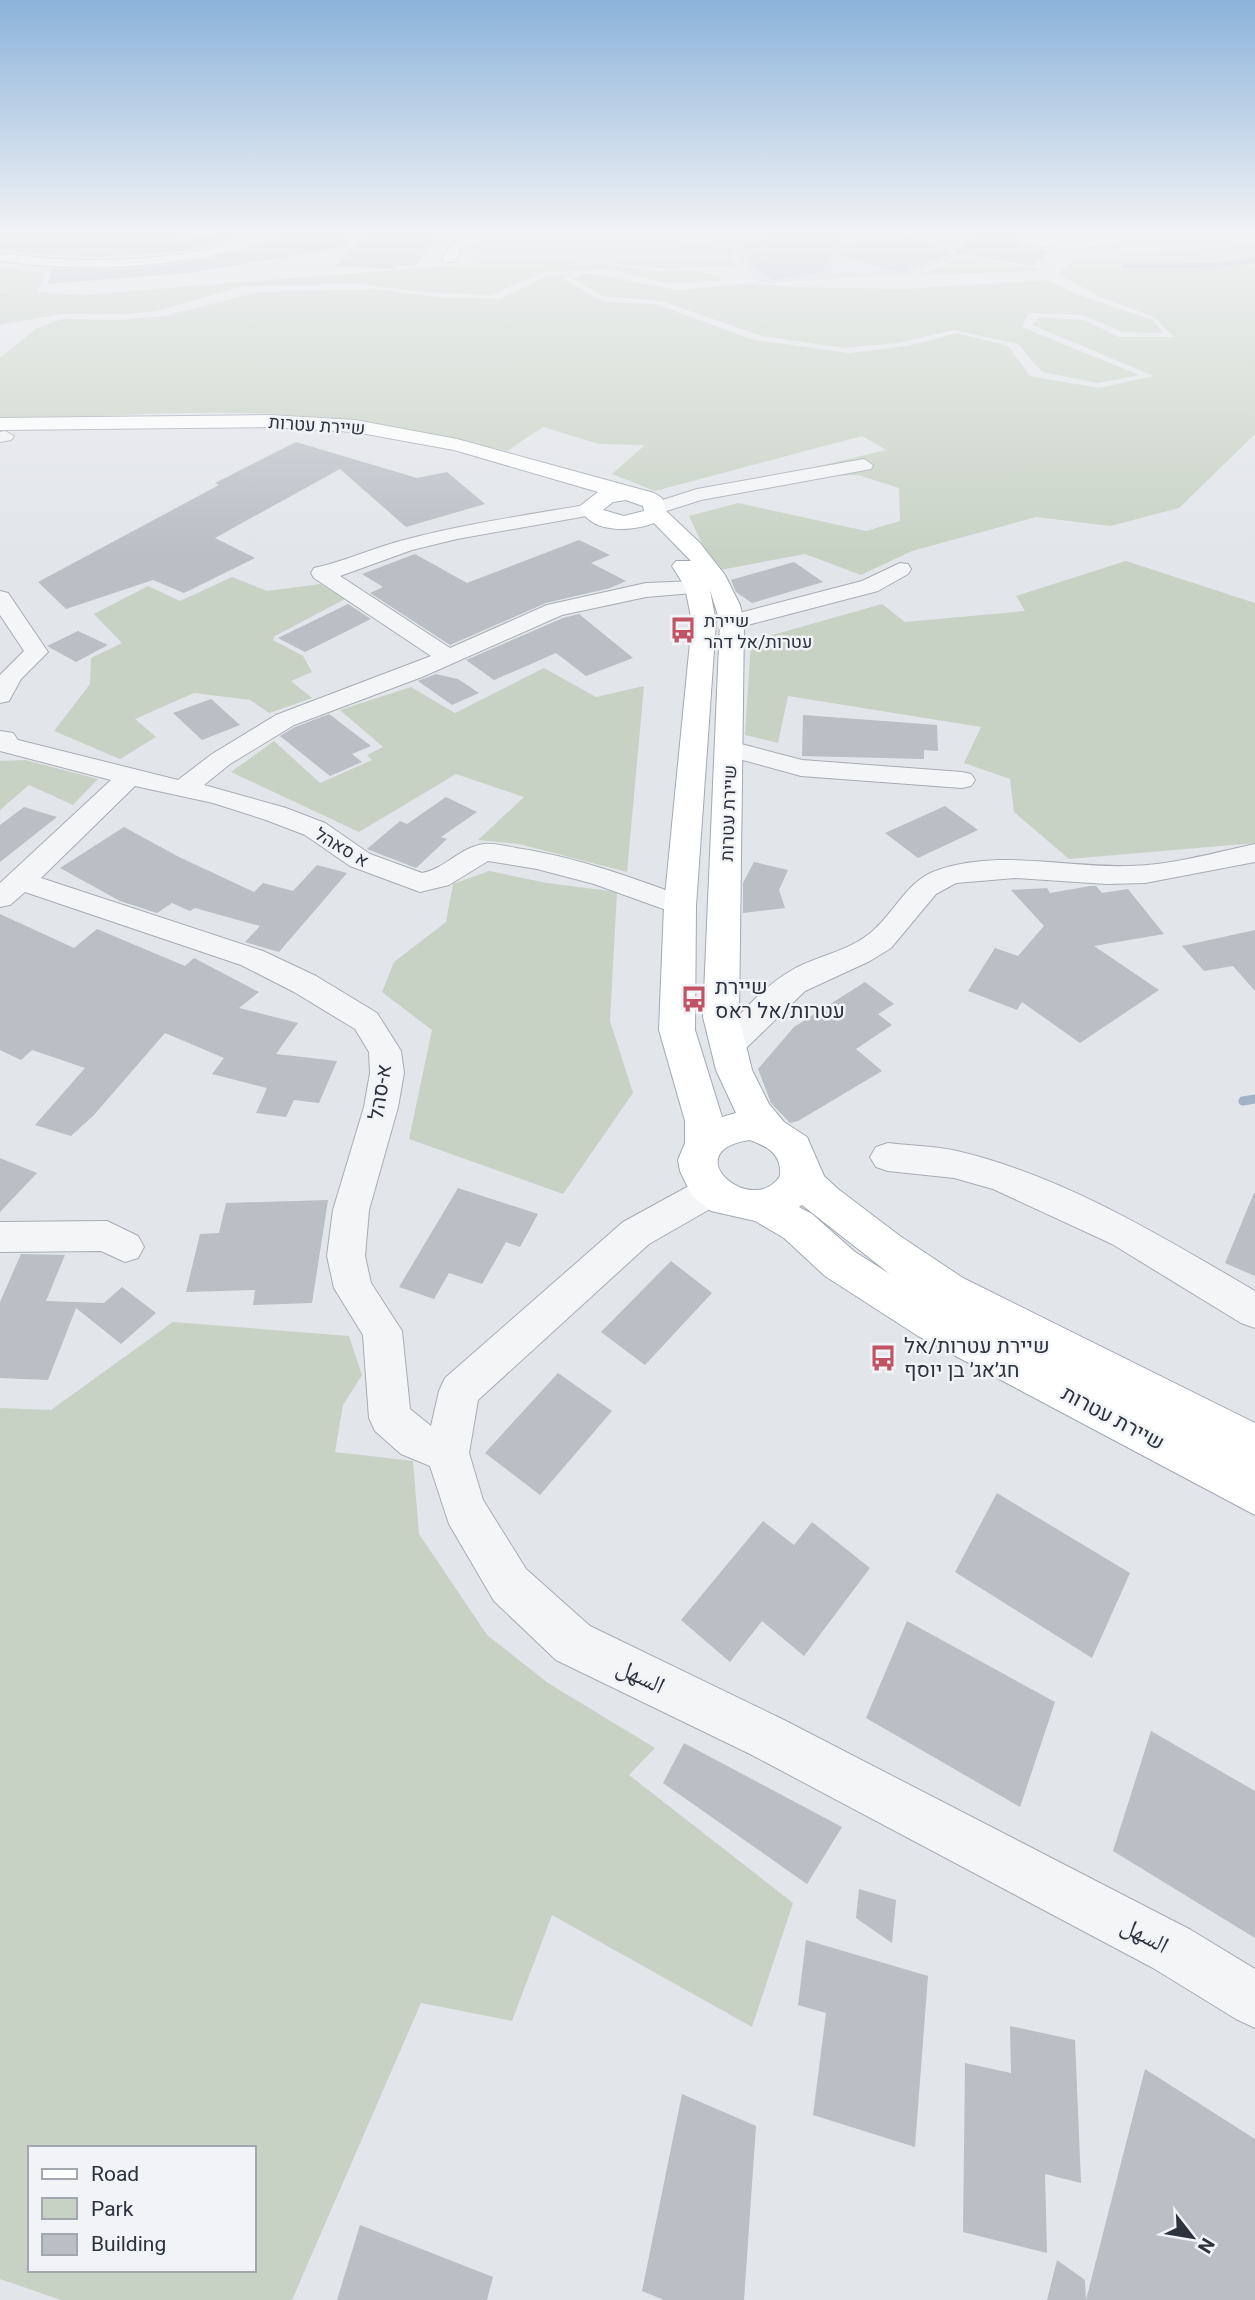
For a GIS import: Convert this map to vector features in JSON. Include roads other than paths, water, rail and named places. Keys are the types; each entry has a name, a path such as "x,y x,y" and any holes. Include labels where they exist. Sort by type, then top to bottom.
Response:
{"main road":[{"name":"שיירת עטרות","path":"1,433 269,421 355,426 457,445 638,509 682,536 714,576 729,607 732,622 721,1017 734,1070 755,1113 769,1129"},
{"name":"שיירת עטרות","path":"1,433 310,434 384,442 437,453 575,493 598,517 638,509"},
{"path":"591,508 607,496 638,509"},
{"name":"שיירת עטרות","path":"638,509 676,555 697,587 704,622 680,906 677,1030 704,1121 704,1144"},
{"path":"752,1125 769,1129 792,1144 800,1157 802,1171 797,1185 786,1196 762,1206 743,1206 711,1191 699,1171 699,1157 704,1144 715,1133 730,1127 752,1125"},
{"name":"שיירת עטרות","path":"802,1171 808,1186 824,1200 885,1248 947,1291 1254,1444"},
{"name":"שיירת עטרות","path":"762,1206 798,1226 840,1264 933,1323 1255,1492"}],"street":[{"path":"504,524 638,509 697,495 864,465"},
{"path":"448,657 329,571 416,543 591,508"},
{"path":"732,622 870,586 900,569"},
{"path":"184,788 221,759 285,720 448,657 555,610 633,592 697,587"},
{"path":"0,598 36,652 10,676 0,696"},
{"name":"א סאהל","path":"1,735 7,745 129,777 184,788 276,814 314,830 359,860 420,883 439,878 472,857 486,852 537,860 604,877 680,906"},
{"path":"730,749 801,768 961,780"},
{"path":"11,889 129,777"},
{"path":"729,1046 794,983 845,961 881,941 921,890 948,877 983,871 1061,871 1128,875 1188,869 1255,853"},
{"name":"א-סהל","path":"11,889 252,958 305,984 366,1021 386,1051 387,1073 381,1107 351,1210 346,1256 353,1288 382,1331 390,1418 416,1440 449,1453"},
{"path":"888,1157 954,1164 1002,1177 1125,1233 1255,1311"},
{"name":"السهل","path":"711,1191 636,1233 459,1391 449,1453 464,1509 510,1585 573,1643 767,1737 1172,1949 1255,2000"},
{"path":"0,1237 107,1236 125,1247"}],"waterway":[{"path":"1243,1101 1255,1099"}],"place":[{"name":"שיירת עטרות/אל דהר","path":"683,630"},
{"name":"שיירת עטרות/אל ראס","path":"694,999"},
{"name":"שיירת עטרות/אל חג׳אג׳ בן יוסף","path":"883,1358"}]}
